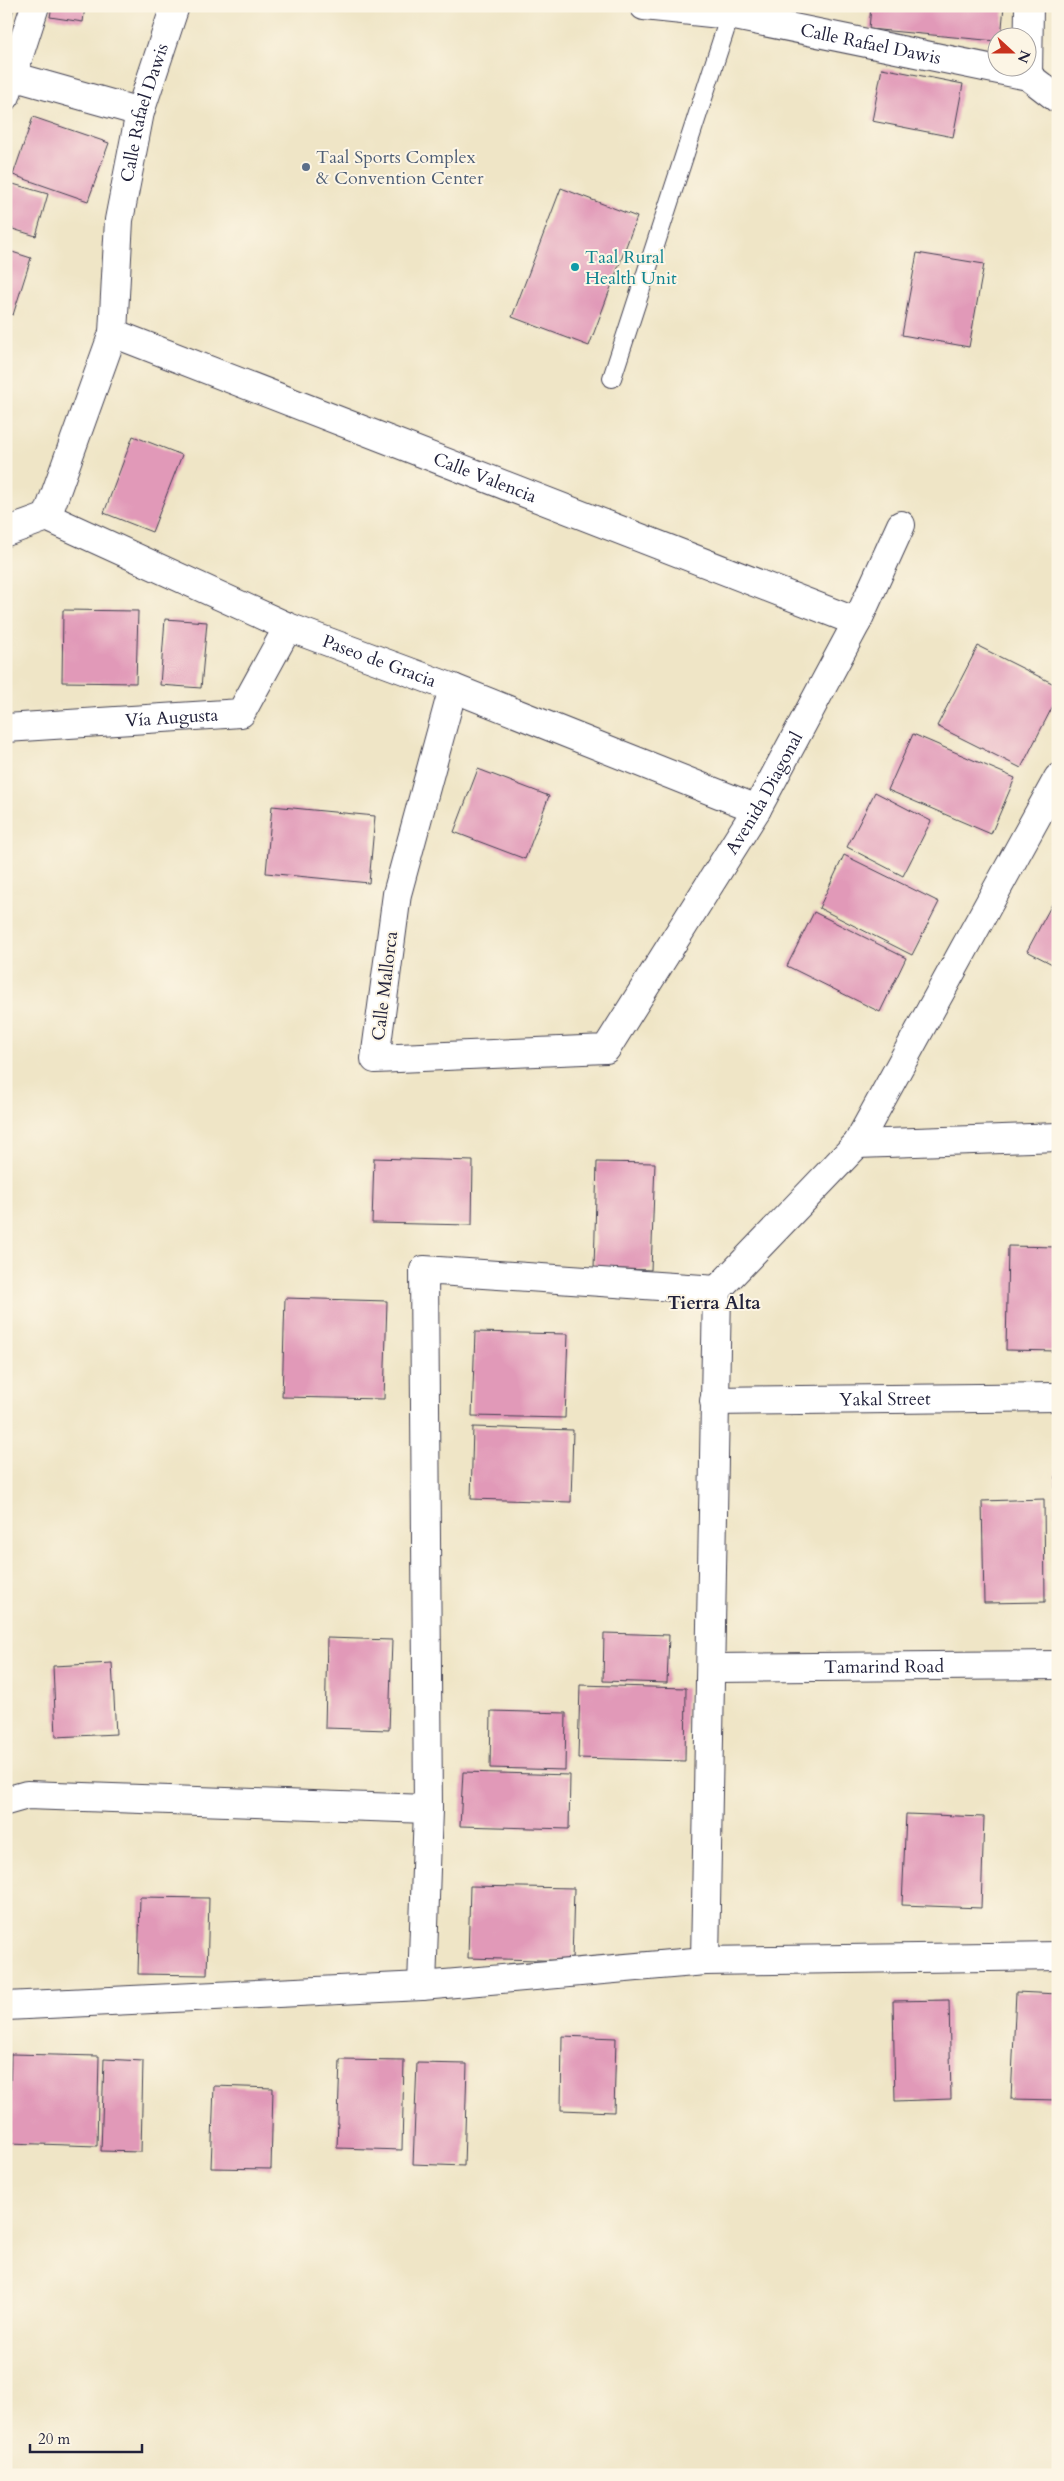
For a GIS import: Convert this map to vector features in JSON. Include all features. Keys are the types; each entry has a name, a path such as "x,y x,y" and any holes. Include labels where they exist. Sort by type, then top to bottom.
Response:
{"street":[{"path":"35,6 9,86 140,112"},
{"name":"Calle Rafael Dawis","path":"47,517 114,333 119,220 140,112 175,6"},
{"name":"Calle Rafael Dawis","path":"644,6 730,15 986,67"},
{"path":"1029,6 1029,28"},
{"path":"1031,78 1058,99"},
{"name":"Calle Valencia","path":"114,333 857,622"},
{"path":"6,532 47,517"},
{"name":"Paseo de Gracia","path":"47,517 288,627 453,688 757,810"},
{"name":"Avenida Diagonal","path":"606,1049 757,810 857,622 901,525"},
{"name":"Vía Augusta","path":"6,728 241,713 288,627"},
{"name":"Calle Mallorca","path":"453,688 396,894 375,1059 606,1049"},
{"path":"705,1961 712,1668 714,1401 717,1290 857,1144 1058,778"},
{"path":"857,1144 1058,1136"},
{"path":"422,1986 428,1809 424,1270 717,1290"},
{"name":"Yakal Street","path":"714,1401 1058,1397"},
{"name":"Tamarind Road","path":"712,1668 1058,1665"},
{"path":"6,1801 27,1796 428,1809"},
{"path":"6,2006 422,1986 705,1961 1058,1956"}],"lane":[{"path":"612,378 730,15"}],"building":[{"path":"52,6 85,6 83,22 50,17"},
{"path":"871,6 1004,6 1002,28 986,28 986,40 869,29"},
{"path":"6,9 13,11 7,37 6,36"},
{"path":"882,68 963,84 953,137 872,121"},
{"path":"33,117 109,143 88,201 13,175"},
{"path":"6,182 48,194 36,236 6,227"},
{"name":"Taal Rural Health Unit","path":"561,188 637,217 589,346 512,317"},
{"path":"6,250 31,258 13,315 6,312"},
{"path":"917,253 984,264 969,347 902,335"},
{"path":"133,436 182,455 152,532 104,513"},
{"path":"63,610 138,611 136,683 62,682"},
{"path":"165,619 207,622 201,688 160,685"},
{"path":"978,646 1058,686 1058,696 1021,768 937,726"},
{"path":"913,734 1015,778 991,834 888,790"},
{"path":"478,769 549,796 525,859 454,832"},
{"path":"875,792 931,821 903,876 847,847"},
{"path":"272,806 375,816 369,883 266,873"},
{"path":"844,855 939,902 912,955 819,908"},
{"path":"1058,893 1058,967 1027,951"},
{"path":"814,912 906,958 880,1012 787,966"},
{"path":"1054,1041 1058,1041 1058,1069 1056,1069"},
{"path":"374,1158 473,1161 472,1225 372,1223"},
{"path":"597,1162 655,1163 651,1270 594,1268"},
{"path":"1008,1246 1058,1247 1058,1351 1006,1350"},
{"path":"285,1298 387,1301 384,1399 282,1397"},
{"path":"475,1332 568,1334 565,1418 472,1416"},
{"path":"473,1427 573,1430 571,1502 471,1499"},
{"path":"1056,1467 1058,1467 1058,1514 1054,1514"},
{"path":"1044,1499 1045,1602 984,1603 982,1501"},
{"path":"604,1633 669,1635 667,1683 603,1681"},
{"path":"327,1638 392,1640 389,1730 325,1728"},
{"path":"112,1663 116,1734 56,1737 53,1666"},
{"path":"580,1685 686,1688 685,1761 578,1758"},
{"path":"491,1711 566,1713 565,1770 490,1768"},
{"path":"463,1772 570,1775 569,1829 460,1826"},
{"path":"906,1814 984,1817 981,1908 902,1905"},
{"path":"470,1886 574,1888 572,1961 468,1958"},
{"path":"140,1897 209,1898 207,1975 138,1974"},
{"path":"1016,1992 1058,1994 1058,2100 1011,2099"},
{"path":"949,2000 951,2099 895,2101 893,2001"},
{"path":"562,2036 616,2038 614,2112 561,2110"},
{"path":"11,2054 99,2056 97,2146 9,2143"},
{"path":"104,2059 143,2061 141,2152 101,2151"},
{"path":"340,2060 404,2061 402,2150 337,2148"},
{"path":"417,2063 467,2064 464,2166 413,2164"},
{"path":"214,2086 273,2088 271,2169 211,2168"}],"place":[{"name":"Taal Sports Complex & Convention Center","path":"306,167"},
{"name":"Taal Rural Health Unit","path":"575,267"}],"district":[{"name":"Tierra Alta","path":"714,1303"}]}
